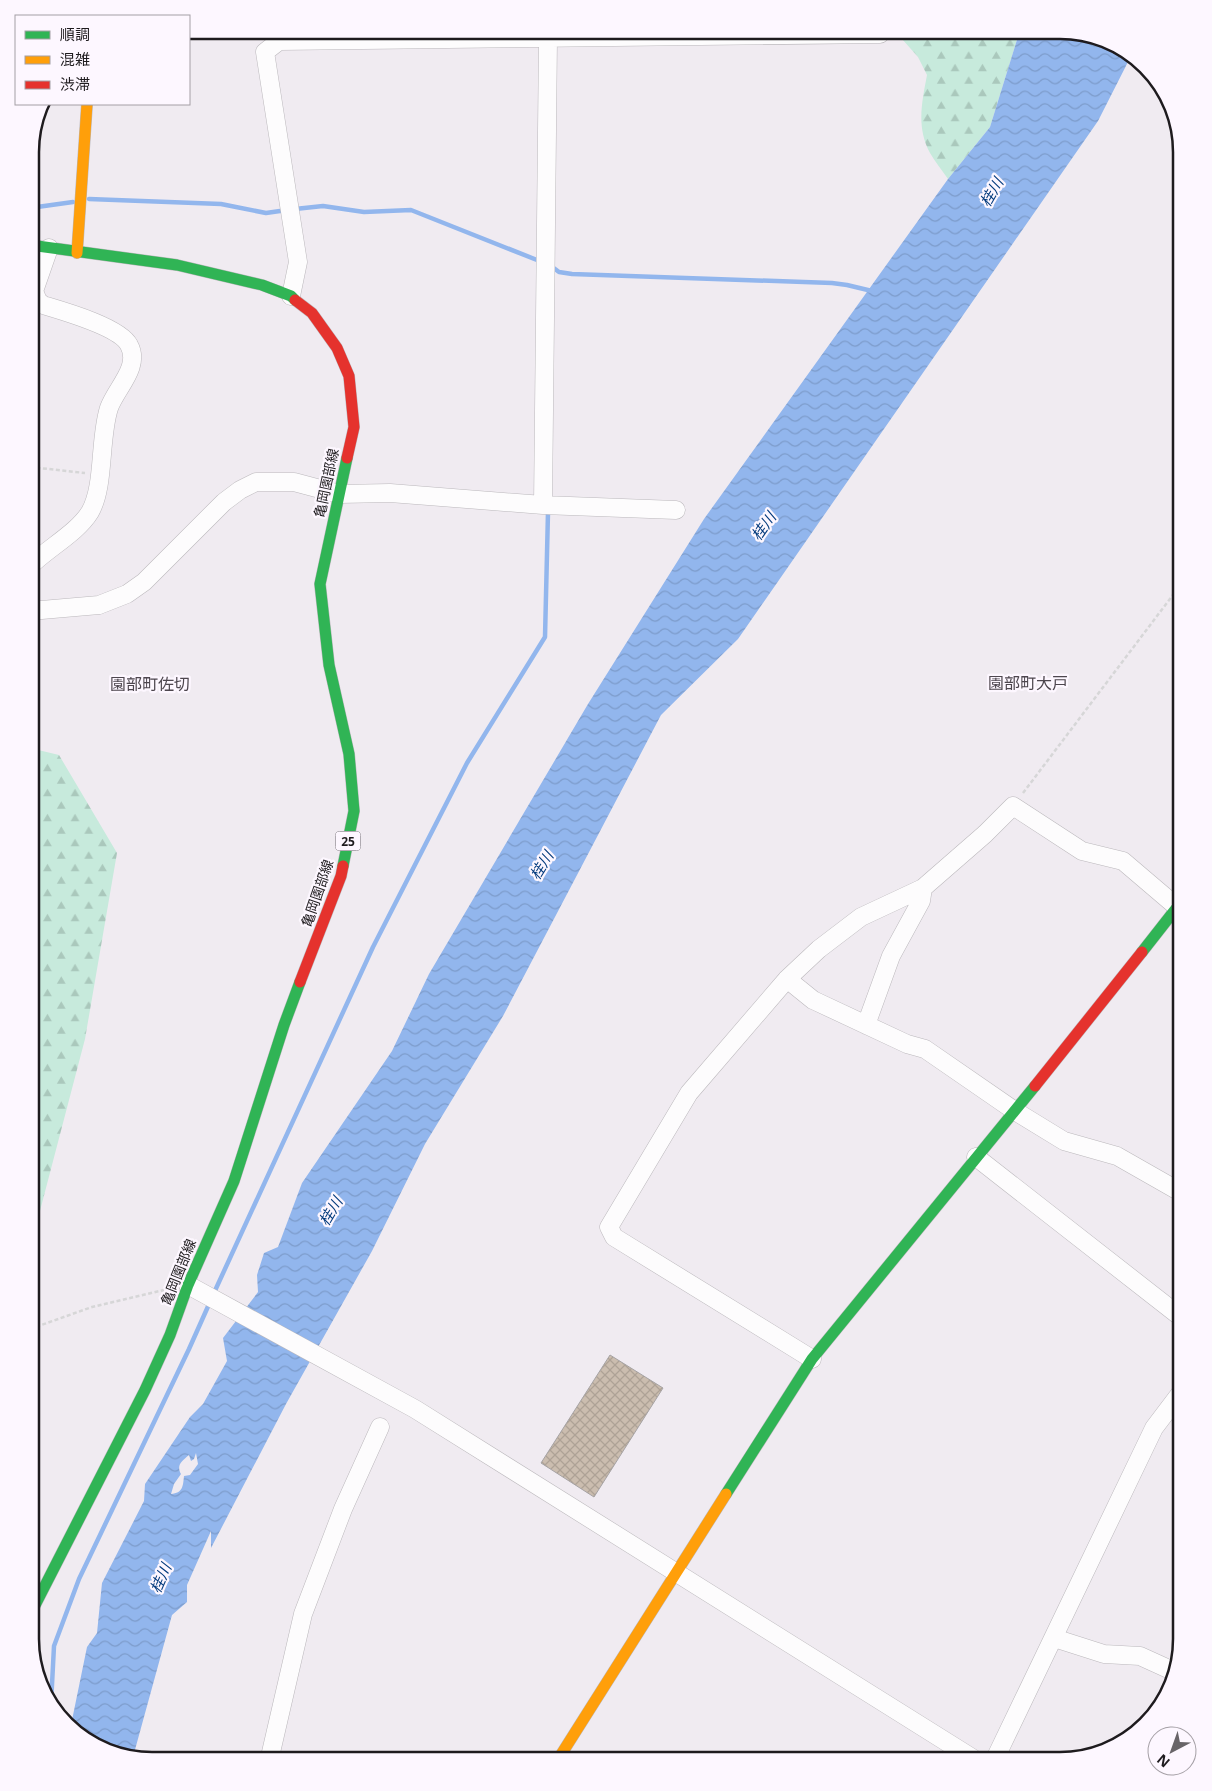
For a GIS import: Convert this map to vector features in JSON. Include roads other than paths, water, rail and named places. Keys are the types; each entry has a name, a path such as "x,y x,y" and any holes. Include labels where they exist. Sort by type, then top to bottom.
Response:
{"main road":[{"path":"78,253 87,105"},
{"name":"亀岡園部線","path":"39,246 177,266 262,285 291,296 312,313 337,348 349,376 354,427 320,584 329,665 349,754 354,811 341,876 284,1025 234,1181 191,1287 145,1390 39,1597"},
{"path":"564,1752 812,1359 1173,913"}],"street":[{"path":"291,296 298,262 265,52 279,41 458,39"},
{"path":"542,505 548,39"},
{"path":"39,276 48,248"},
{"path":"39,302 115,332 128,343 132,354 131,368 110,406 102,436 95,502 89,514 79,525 39,558"},
{"path":"39,610 99,605 127,594 144,582 224,502 240,490 256,482 294,482 339,494 390,493 542,505 676,510"},
{"path":"812,1359 614,1237 609,1227 689,1093 786,979 819,949 861,916 924,888 1013,806 1082,851 1123,861 1173,899"},
{"path":"866,1025 891,956 921,900 924,888"},
{"path":"786,979 813,1000 907,1044 925,1049 1014,1111 1064,1140 1116,1156 1173,1189"},
{"path":"976,1157 1173,1311"},
{"path":"191,1287 415,1409 964,1752"},
{"path":"998,1752 1154,1428 1173,1403"},
{"path":"272,1752 303,1614 343,1509 380,1427"},
{"path":"1054,1638 1104,1654 1140,1656 1169,1669"}],"water":[{"name":"桂川","path":"1017,39 1067,39 1082,41 1110,50 1128,61 1098,121 738,639 661,715 503,1016 425,1144 372,1251 286,1404 211,1548 211,1531 187,1585 187,1602 172,1615 135,1751 109,1744 95,1737 72,1719 87,1647 97,1633 102,1583 144,1501 145,1484 190,1417 203,1404 227,1361 223,1338 258,1292 257,1275 264,1253 278,1247 302,1183 392,1051 429,974 588,704 704,519 948,179 990,127","holes":["196,1453 198,1464 190,1475 184,1476 183,1486 180,1491 171,1494 174,1484 181,1474 179,1466 182,1461 189,1455 191,1461"]}],"waterway":[{"path":"89,199 221,204 266,213 287,210"},
{"path":"39,207 73,202"},
{"path":"295,209 323,206 364,212 411,210 542,262"},
{"path":"551,266 559,272 572,274 832,283 872,291"},
{"path":"213,1295 373,947 467,763 545,637 548,512"},
{"path":"52,1691 54,1646 79,1579 210,1302"}],"district":[{"name":"園部町大戸","path":"1028,683"},
{"name":"園部町佐切","path":"150,684"}]}
